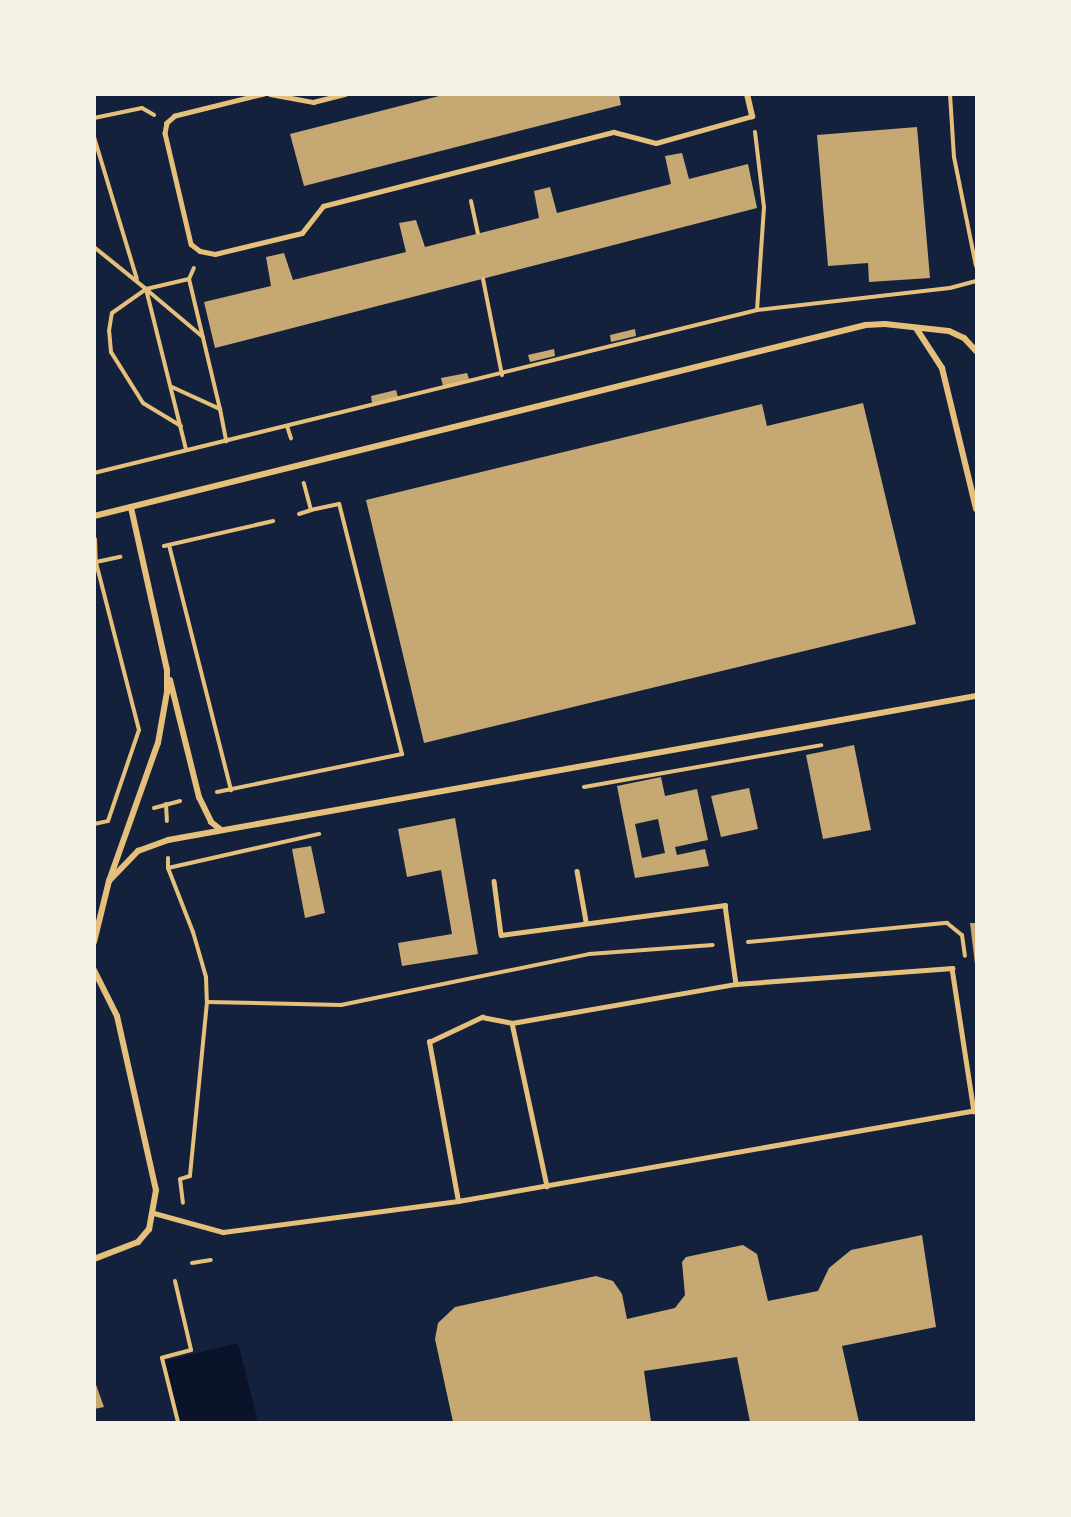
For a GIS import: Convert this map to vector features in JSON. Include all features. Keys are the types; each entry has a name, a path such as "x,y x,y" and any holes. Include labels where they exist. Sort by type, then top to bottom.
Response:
{"street":[{"path":"747,94 752,116"},
{"path":"94,516 866,326 949,331 964,338 976,351"},
{"path":"915,328 942,368 976,509"},
{"path":"131,507 167,670 199,797 211,822 220,829"},
{"path":"94,942 109,881 163,727 167,670"},
{"path":"109,881 125,861 152,844 220,829 976,696"},
{"path":"94,970 117,1016 155,1174 154,1213 149,1229 138,1242 94,1259"}],"lane":[{"path":"264,94 175,116 167,123 165,134 191,244 200,251 215,254 302,233 323,206 614,132 656,143 752,116"},
{"path":"270,94 314,102 345,94"},
{"path":"577,871 586,921"},
{"path":"494,881 501,935 586,921 725,905 736,984"},
{"path":"154,1213 187,1224 223,1232 458,1201 975,1111 952,968 736,984 512,1023 482,1017 429,1041 458,1201"},
{"path":"512,1023 547,1186"}],"path":[{"path":"950,94 954,157 976,266"},
{"path":"94,118 142,108 167,123"},
{"path":"752,116 764,207 757,310"},
{"path":"94,136 137,280"},
{"path":"471,201 478,233"},
{"path":"94,247 137,280 203,337"},
{"path":"200,251 189,279 226,441"},
{"path":"181,426 143,403 111,352 112,313 146,289 189,279"},
{"path":"483,279 502,375"},
{"path":"94,473 502,375 757,310 950,288 976,281"},
{"path":"146,289 186,450"},
{"path":"172,387 220,409"},
{"path":"287,426 291,438"},
{"path":"303,482 312,510"},
{"path":"213,792 402,754 339,504 299,514"},
{"path":"231,790 166,546 273,520"},
{"path":"94,824 110,820 139,730 95,562 95,539"},
{"path":"95,562 120,557"},
{"path":"580,788 826,744"},
{"path":"150,809 180,801"},
{"path":"166,804 167,822"},
{"path":"168,868 325,833"},
{"path":"168,854 168,868 193,932 206,977 207,1002 190,1176 180,1179 187,1224"},
{"path":"207,1002 341,1005 590,954 730,944 947,923 962,935 967,968"},
{"path":"192,1263 211,1260"},
{"path":"175,1281 191,1350 162,1358 178,1422"}],"water":[{"path":"238,1343 258,1422 180,1422 165,1361"}],"building":[{"path":"447,94 619,94 621,105 304,186 290,134"},
{"path":"917,127 930,278 869,282 868,263 828,266 817,135"},
{"path":"682,153 689,179 748,164 757,208 215,348 204,302 271,286 266,257 284,253 293,280 406,252 399,223 416,220 425,247 539,218 534,191 550,187 557,213 671,184 665,156"},
{"path":"635,329 636,336 611,342 610,335"},
{"path":"554,349 555,356 530,362 528,355"},
{"path":"467,373 469,379 443,386 441,378"},
{"path":"396,390 398,397 372,403 371,396"},
{"path":"863,403 916,624 424,743 366,500 762,404 767,426"},
{"path":"854,745 871,830 823,839 806,755"},
{"path":"661,777 665,796 697,789 708,840 675,847 677,855 705,849 709,866 635,878 617,786","holes":["658,819 665,853 642,858 635,824"]},
{"path":"749,788 758,829 721,837 711,796"},
{"path":"455,818 478,954 402,966 398,943 452,934 441,870 407,877 398,829"},
{"path":"311,846 325,913 305,918 292,849"},
{"path":"970,923 976,923 976,964 975,964"},
{"path":"922,1235 936,1327 842,1346 859,1422 750,1422 737,1357 644,1371 651,1422 453,1422 435,1339 438,1323 455,1307 596,1276 613,1281 622,1294 627,1319 675,1308 685,1295 682,1262 686,1257 743,1245 757,1254 768,1301 818,1291 829,1268 851,1250"},
{"path":"94,1379 104,1407 94,1409"}]}
